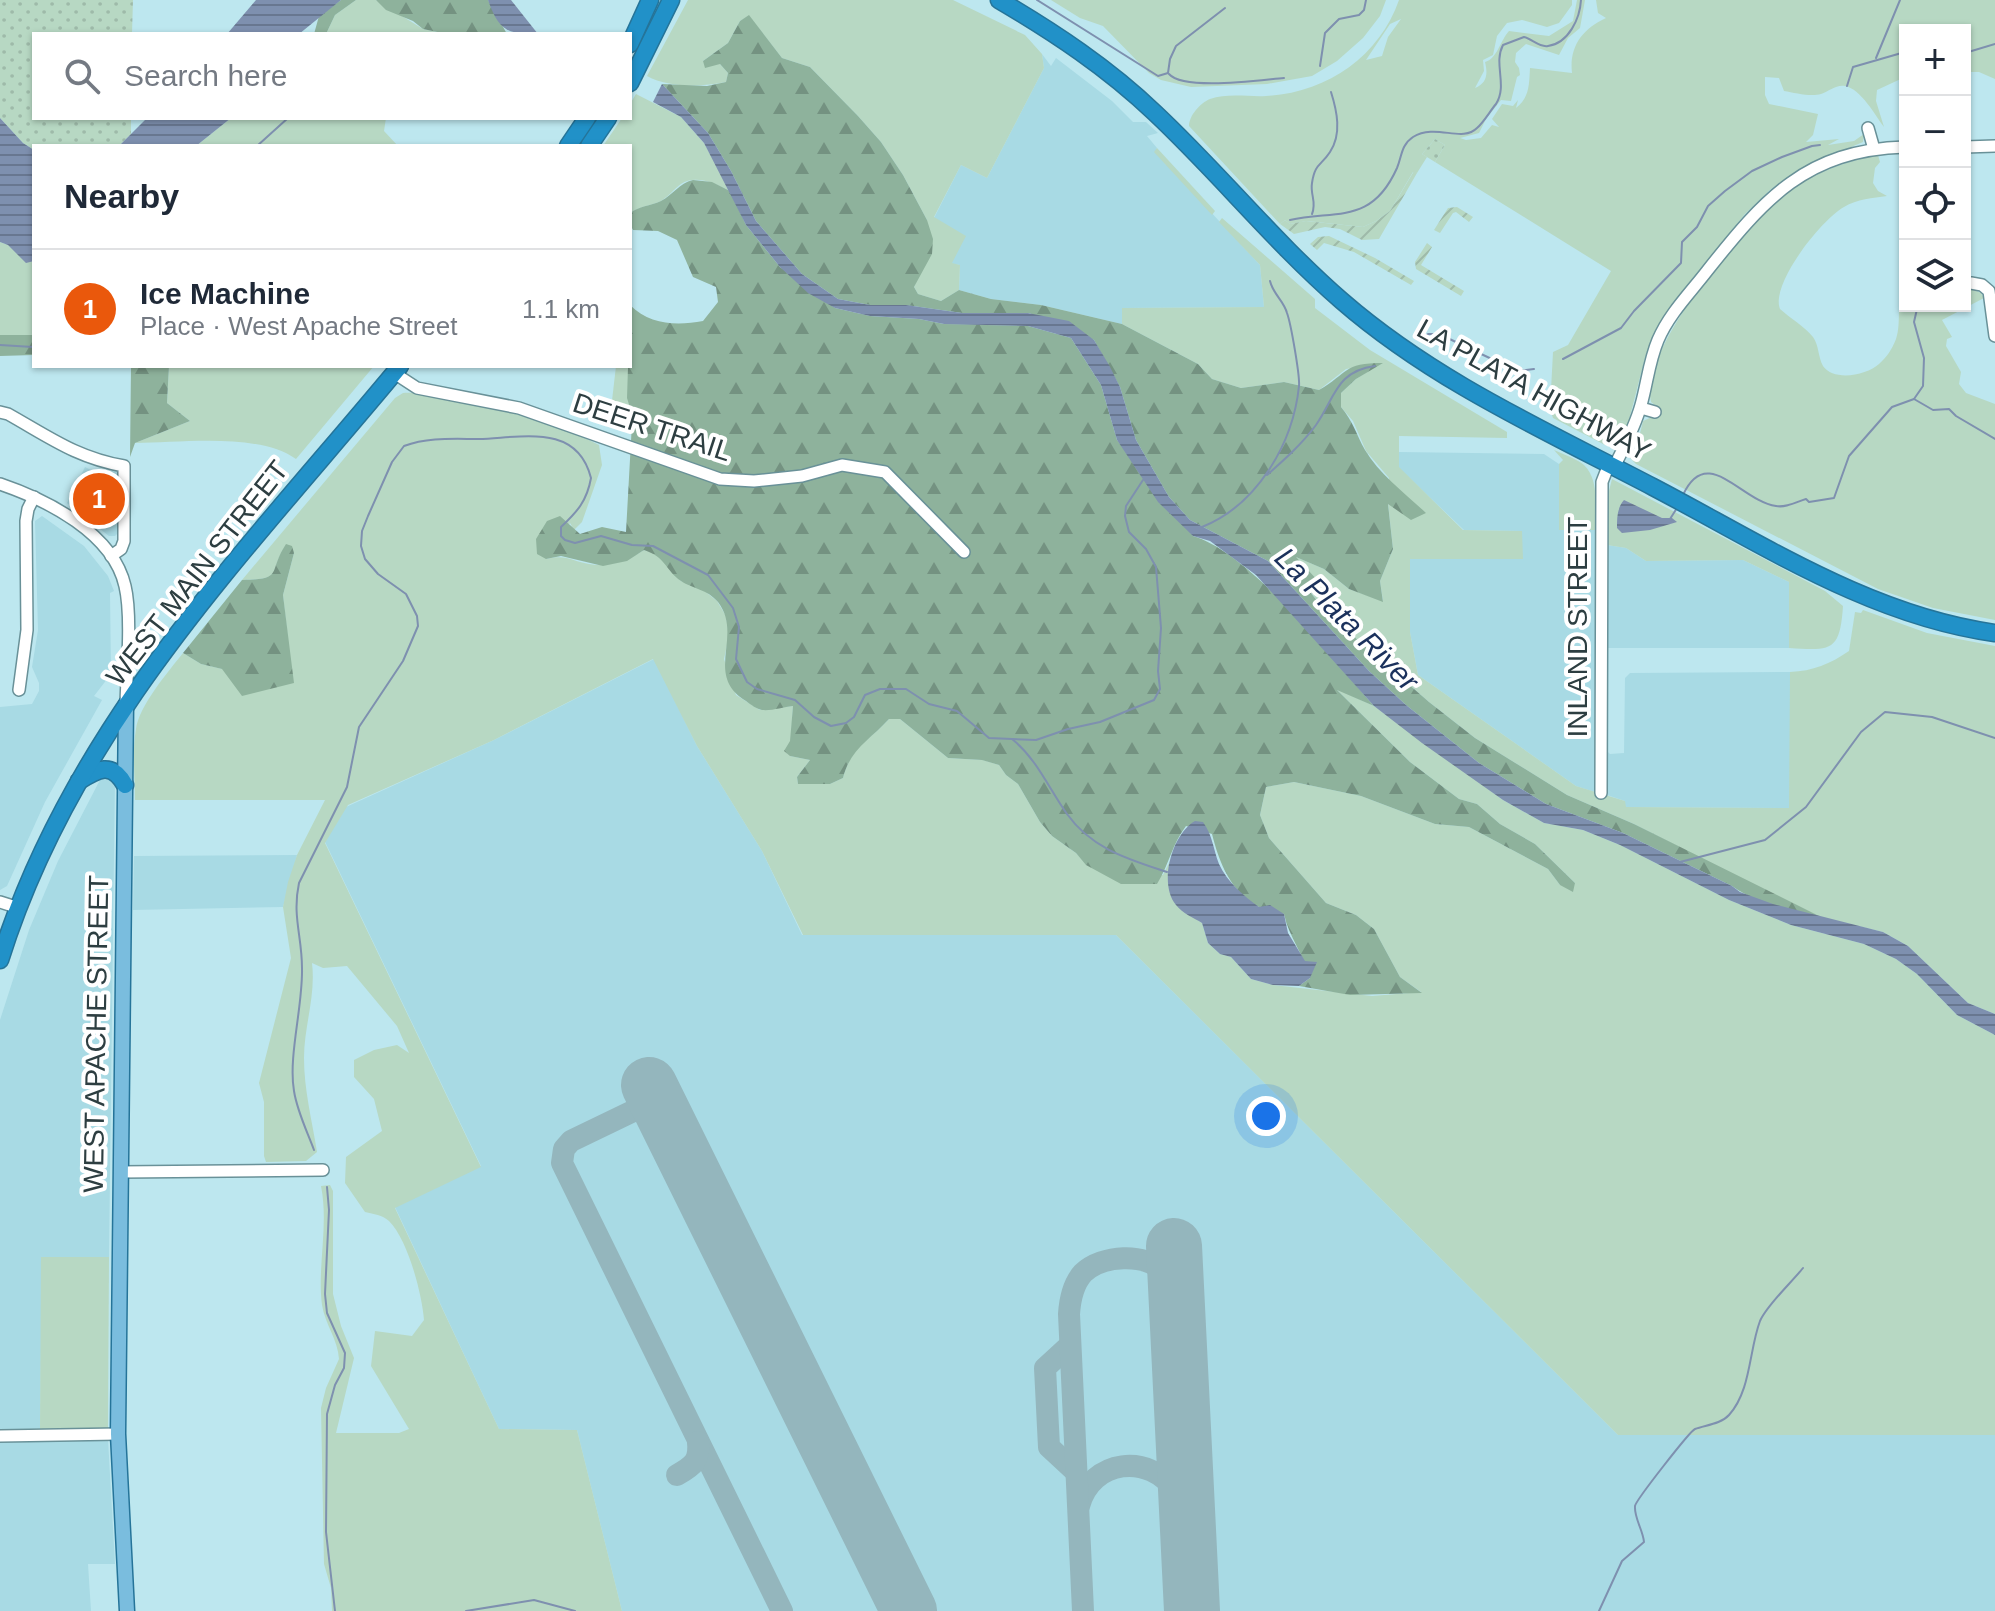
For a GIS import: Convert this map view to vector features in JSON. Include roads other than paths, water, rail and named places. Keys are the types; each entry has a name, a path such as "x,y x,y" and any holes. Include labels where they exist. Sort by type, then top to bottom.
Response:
{"highway":[{"path":"632,40 650,0"},
{"path":"632,79 671,0"},
{"path":"644,56 654,52 680,0"},
{"name":"LA PLATA HIGHWAY","path":"999,0 1075,48 1131,91 1187,144 1290,253 1375,327 1466,388 1879,603 1937,622 1995,633"},
{"path":"569,144 586,120"},
{"path":"590,144 607,120"},
{"name":"WEST MAIN STREET","path":"0,960 47,841 77,781 126,703 198,605 397,369"},
{"path":"77,781 104,769 116,771 125,785"}],"main road":[{"name":"WEST APACHE STREET","path":"126,703 118,1434 127,1611"}],"street":[{"path":"1868,128 1874,149"},
{"path":"1971,147 1995,146"},
{"name":"INLAND STREET","path":"1601,793 1602,482 1641,408 1652,360 1663,330 1751,217 1783,187 1831,161 1874,149 1899,147"},
{"path":"1971,283 1982,285 1989,291 1995,336"},
{"name":"DEER TRAIL","path":"397,369 417,388 519,408 720,479 754,481 802,476 842,465 885,472 964,552"},
{"path":"1641,408 1655,412"},
{"path":"0,412 79,455 124,466 123,547 111,556 78,525 34,497 0,484"},
{"path":"19,690 27,630 26,521 34,497"},
{"name":"WEST APACHE STREET","path":"111,556 121,573 126,595 126,703"},
{"path":"0,902 19,908"},
{"path":"121,1172 323,1170"},
{"path":"0,1436 118,1434"}],"waterway":[{"path":"1037,0 1158,76 1168,73 1176,46 1225,8"},
{"path":"1320,66 1325,33 1339,19 1359,15 1364,10 1366,0"},
{"path":"1290,220 1338,214 1365,206 1387,186 1404,147 1413,137 1431,132 1464,134 1477,128 1499,97 1499,60 1503,45 1524,37 1542,46 1562,40 1572,29 1581,0"},
{"path":"1876,58 1900,0"},
{"path":"1971,51 1995,44"},
{"path":"1847,86 1853,67 1899,54"},
{"path":"1169,74 1177,79 1206,83 1284,78"},
{"path":"1312,214 1313,176 1336,138 1336,115 1331,92"},
{"path":"259,144 286,120"},
{"path":"1563,359 1621,328 1681,263 1682,242 1697,227 1708,206 1725,191 1752,171 1820,145"},
{"path":"1202,527 1240,504 1255,488 1280,450 1295,408 1299,380 1291,328 1286,309 1270,281"},
{"path":"1683,495 1692,480 1703,474 1714,474 1763,502 1776,506 1806,499 1809,502 1834,498 1849,456 1892,407 1914,399 1923,386 1924,358 1914,322 1916,312"},
{"path":"1423,338 1428,334 1439,334 1517,371 1534,369"},
{"path":"0,345 32,347"},
{"path":"1267,475 1311,432 1344,380 1362,369 1375,366"},
{"path":"1914,399 1933,410 1949,409 1995,439"},
{"path":"314,1150 297,1106 293,1078 302,983 297,895 299,883 347,787 359,727 403,661 418,626 417,616 406,594 378,574 365,559 361,546 362,531 368,516 392,462 404,446 431,440 529,436 560,441 573,448 584,460 591,478 580,506 561,527 561,536 575,543 601,536 632,545 653,546 708,575 733,608 739,627 736,659 747,682 757,689 795,700 814,717 831,726 846,723 854,717 865,695 880,689 906,689 929,704 957,711 989,738 1036,740 1100,722 1154,700 1160,689 1161,628 1156,567 1146,549 1129,532 1125,516 1126,506 1143,480"},
{"path":"1670,519 1677,508"},
{"path":"1680,862 1765,840 1806,807 1861,732 1885,712 1932,717 1995,738"},
{"path":"1012,739 1029,756 1067,814 1088,836 1112,851 1167,872"},
{"path":"327,1187 327,1313 345,1353 344,1368 335,1385 327,1414 326,1532 335,1611"},
{"path":"1599,1611 1622,1561 1644,1542 1635,1506 1695,1429 1729,1415 1742,1394 1763,1315 1803,1268"},
{"path":"466,1611 534,1600 575,1611"}],"place":[{"name":"Ice Machine","path":"99,499"}],"water label":[{"name":"La Plata River","path":"1347,619"}]}
